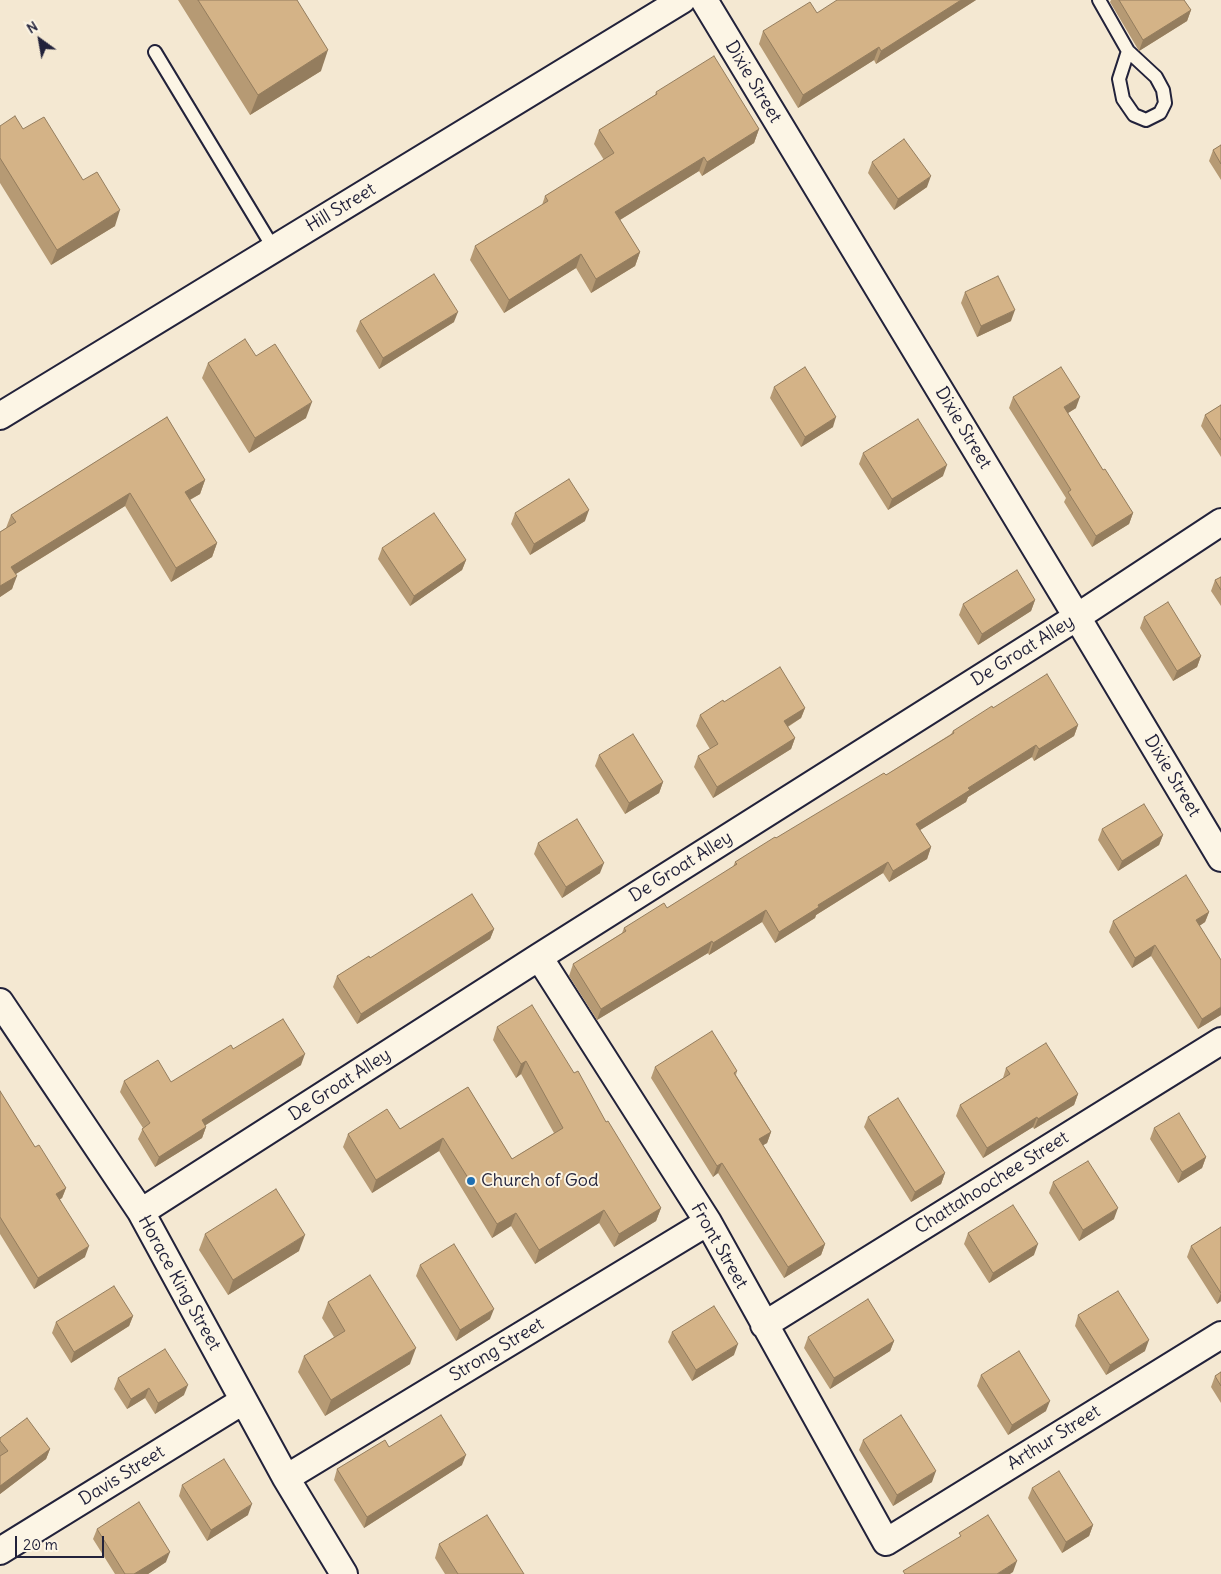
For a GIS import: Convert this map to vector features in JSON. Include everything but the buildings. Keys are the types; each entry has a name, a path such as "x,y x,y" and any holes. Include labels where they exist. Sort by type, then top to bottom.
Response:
{"street":[{"name":"Hill Street","path":"0,416 682,0"},
{"name":"Dixie Street","path":"704,0 1221,858"},
{"name":"De Groat Alley","path":"141,1212 539,957 1077,617 1221,522"},
{"name":"Front Street","path":"539,957 708,1222 886,1542"},
{"name":"Horace King Street","path":"0,1002 141,1212 286,1478 344,1574"},
{"name":"Chattahoochee Street","path":"764,1325 1221,1041"},
{"name":"Strong Street","path":"286,1478 708,1222"},
{"name":"Arthur Street","path":"886,1542 1221,1335"},
{"name":"Davis Street","path":"0,1551 243,1401"}],"lane":[{"path":"1099,0 1128,51 1156,77 1163,90 1165,103 1160,113 1146,120 1134,116 1124,99 1119,79 1128,51"},
{"path":"155,52 274,249"}],"place":[{"name":"Church of God","path":"471,1181"}]}
